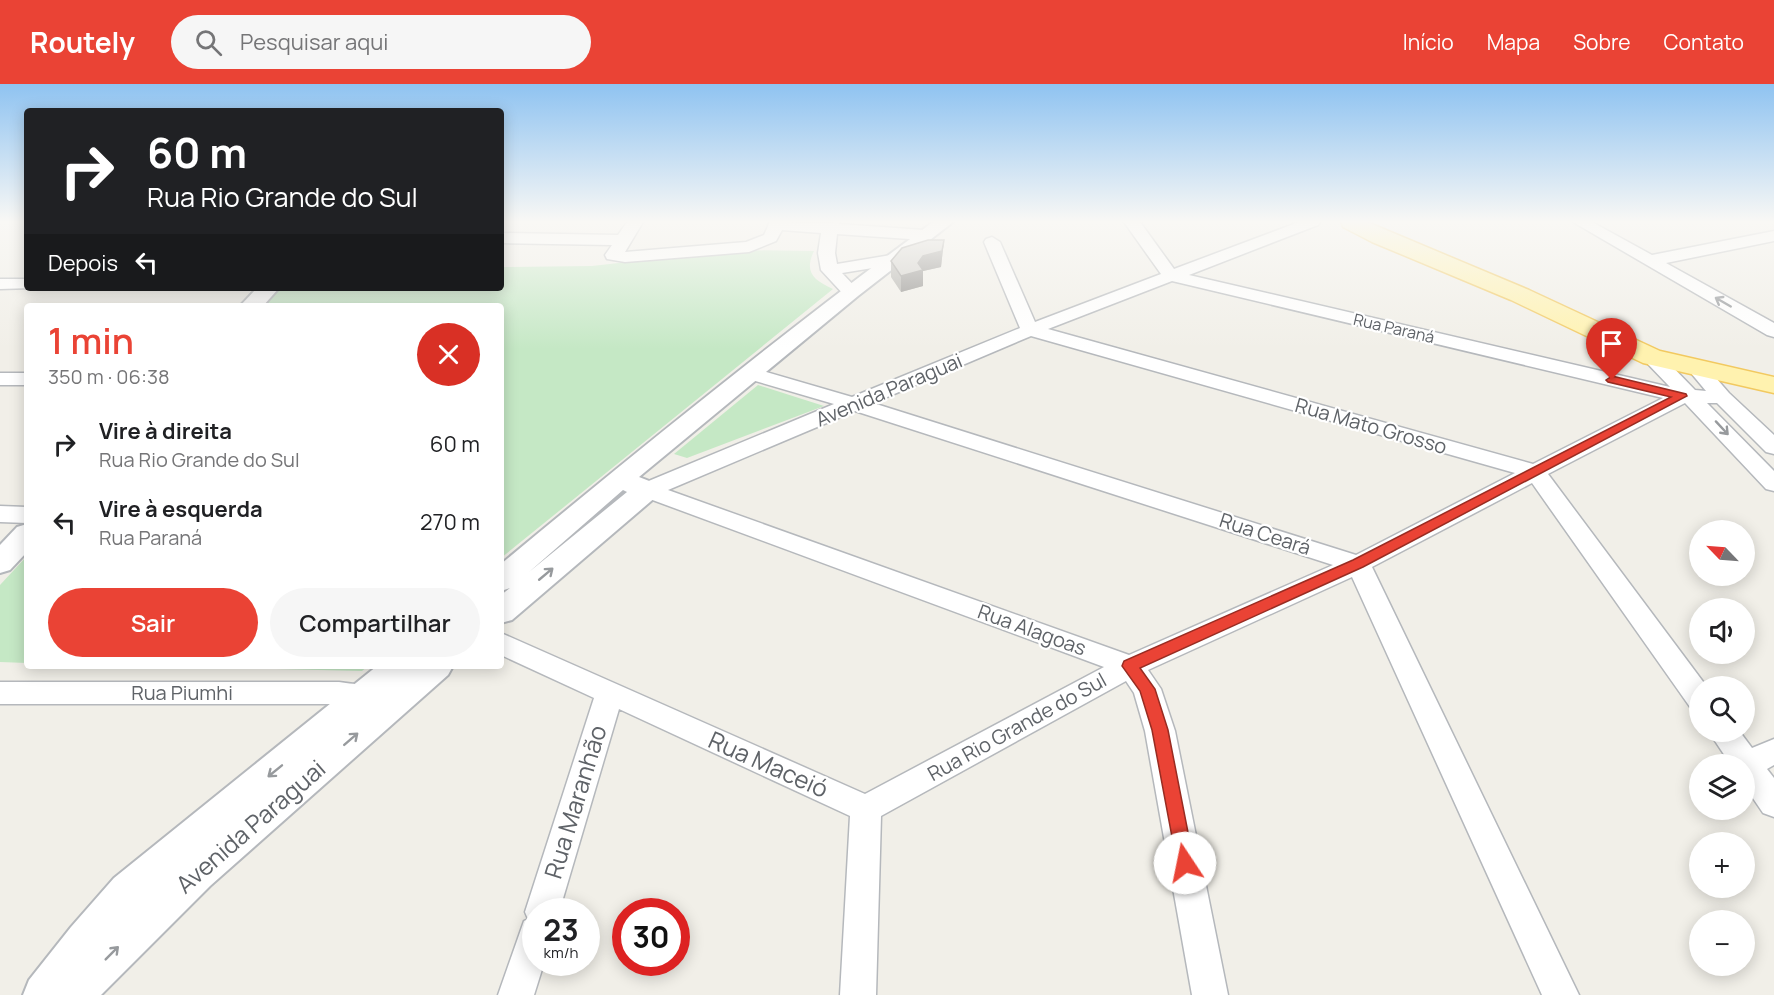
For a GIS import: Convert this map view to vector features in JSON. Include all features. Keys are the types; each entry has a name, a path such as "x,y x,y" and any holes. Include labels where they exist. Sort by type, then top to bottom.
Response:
{"main road":[{"path":"1446,265 1520,295 1652,357 1774,385"},
{"path":"1481,265 1638,334 1666,343 1774,368"}],"street":[{"path":"828,265 829,270 851,292"},
{"path":"829,270 863,265"},
{"path":"504,577 620,479 885,265"},
{"path":"1002,265 1030,330"},
{"path":"1163,265 1171,276"},
{"name":"Avenida Paraguai","path":"504,609 647,490 1030,330 1202,265"},
{"path":"1656,265 1774,331"},
{"name":"Rua Paraná","path":"1171,276 1687,396"},
{"path":"0,284 24,284"},
{"path":"254,303 266,291"},
{"name":"Rua Mato Grosso","path":"1030,330 1535,472"},
{"path":"1652,357 1774,484"},
{"path":"1696,367 1774,447"},
{"name":"Rua Ceará","path":"752,374 855,404 1358,564"},
{"path":"0,379 24,379"},
{"name":"Rua Rio Grande do Sul","path":"866,810 1130,666 1358,564 1687,396 1722,396"},
{"path":"1535,472 1689,684"},
{"path":"620,479 647,490"},
{"name":"Rua Alagoas","path":"647,490 1130,666"},
{"path":"0,514 24,515"},
{"path":"0,563 24,537"},
{"path":"1358,564 1561,995"},
{"name":"Rua Maceió","path":"504,644 866,810"},
{"path":"1130,666 1147,689 1160,730 1210,995"},
{"name":"Avenida Paraguai","path":"71,995 376,703 398,669"},
{"name":"Avenida Paraguai","path":"44,995 50,984 128,891 376,703 432,669"},
{"name":"Rua Piumhi","path":"0,693 339,693 376,703"},
{"name":"Rua Maranhão","path":"546,898 610,693"},
{"path":"1755,761 1774,751"},
{"path":"1755,776 1774,803"},
{"path":"858,995 866,810"},
{"path":"516,995 522,976"}],"green space":[{"path":"810,265 810,270 816,279 833,289 504,556 504,303 263,303 274,291 504,291 504,267"},
{"path":"758,385 824,406 687,458 674,454"},
{"path":"24,559 24,663 0,662 0,585"},
{"path":"278,669 364,669 362,671"}],"building":[{"path":"893,265 919,265 923,270 901,276"}],"route":[{"path":"1185,863 1160,730 1147,689 1130,666 1358,564 1682,396 1612,380"}]}
